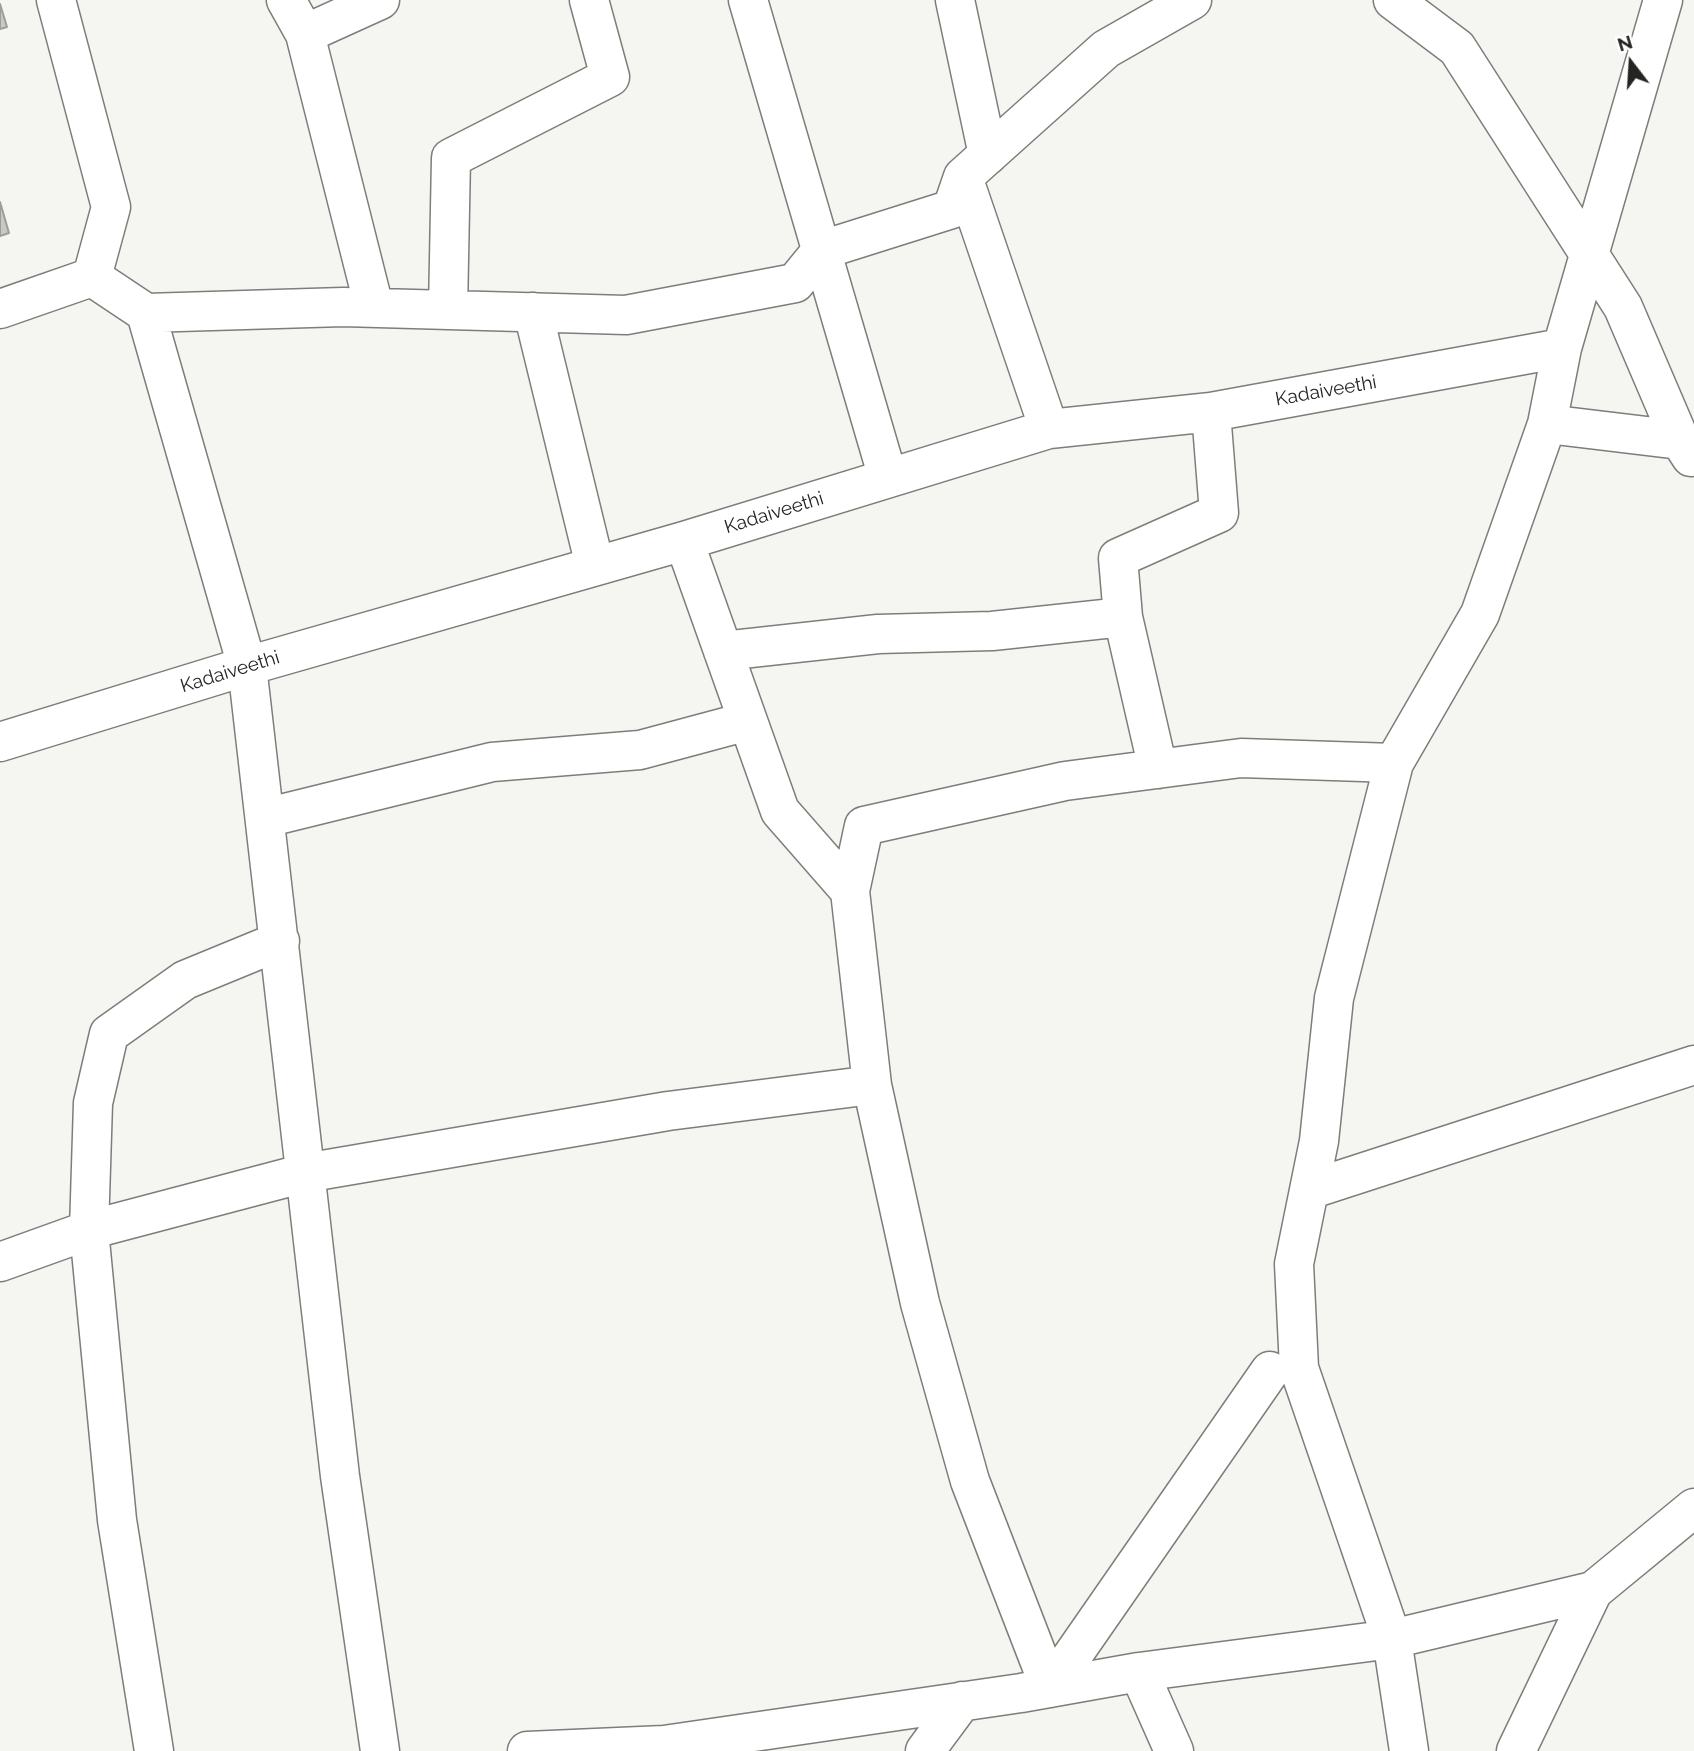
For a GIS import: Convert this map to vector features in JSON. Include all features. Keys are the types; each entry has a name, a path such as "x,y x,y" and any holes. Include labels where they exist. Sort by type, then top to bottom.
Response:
{"street":[{"path":"56,0 111,206 92,277"},
{"path":"286,0 305,34 374,307"},
{"path":"305,34 380,0"},
{"path":"448,310 451,158 610,77 589,0"},
{"path":"748,0 888,478"},
{"path":"955,0 976,166 1049,429"},
{"path":"92,277 146,313 374,307 626,314 795,284 822,250 951,209 976,166 1106,50 1192,0"},
{"path":"1392,0 1457,48 1623,307 1687,451"},
{"path":"1409,1751 1392,1639 1299,1368 1294,1264 1319,1141 1334,998 1394,763 1480,614 1547,424 1562,348 1663,0"},
{"path":"0,309 92,277"},
{"path":"533,312 594,566"},
{"path":"146,313 247,666 340,1476 380,1751"},
{"name":"Kadaiveethi","path":"0,742 247,666 684,541 1049,429 1211,412 1562,348"},
{"path":"1158,769 1124,617 1118,558 1219,513 1211,412"},
{"path":"1547,424 1687,451"},
{"path":"684,541 780,811 850,891"},
{"path":"723,651 878,634 992,631 1124,617"},
{"path":"265,818 492,762 640,750 748,721"},
{"path":"1050,1688 970,1481 920,1303 872,1085 850,891 864,826 1065,781 1241,758 1394,763"},
{"path":"154,1751 117,1520 89,1230 93,1103 109,1034 185,980 280,941"},
{"path":"1309,1190 1694,1065"},
{"path":"0,1262 89,1230 305,1173 668,1111 872,1085"},
{"path":"1050,1688 1270,1371"},
{"path":"1516,1751 1593,1591 1694,1508"},
{"path":"527,1751 664,1745 962,1702 1139,1672 1392,1639 1593,1591"},
{"path":"1139,1672 1174,1751"},
{"path":"925,1751 962,1702"}],"building":[{"path":"0,4 7,27 0,29"},
{"path":"0,202 9,233 0,236"}]}
